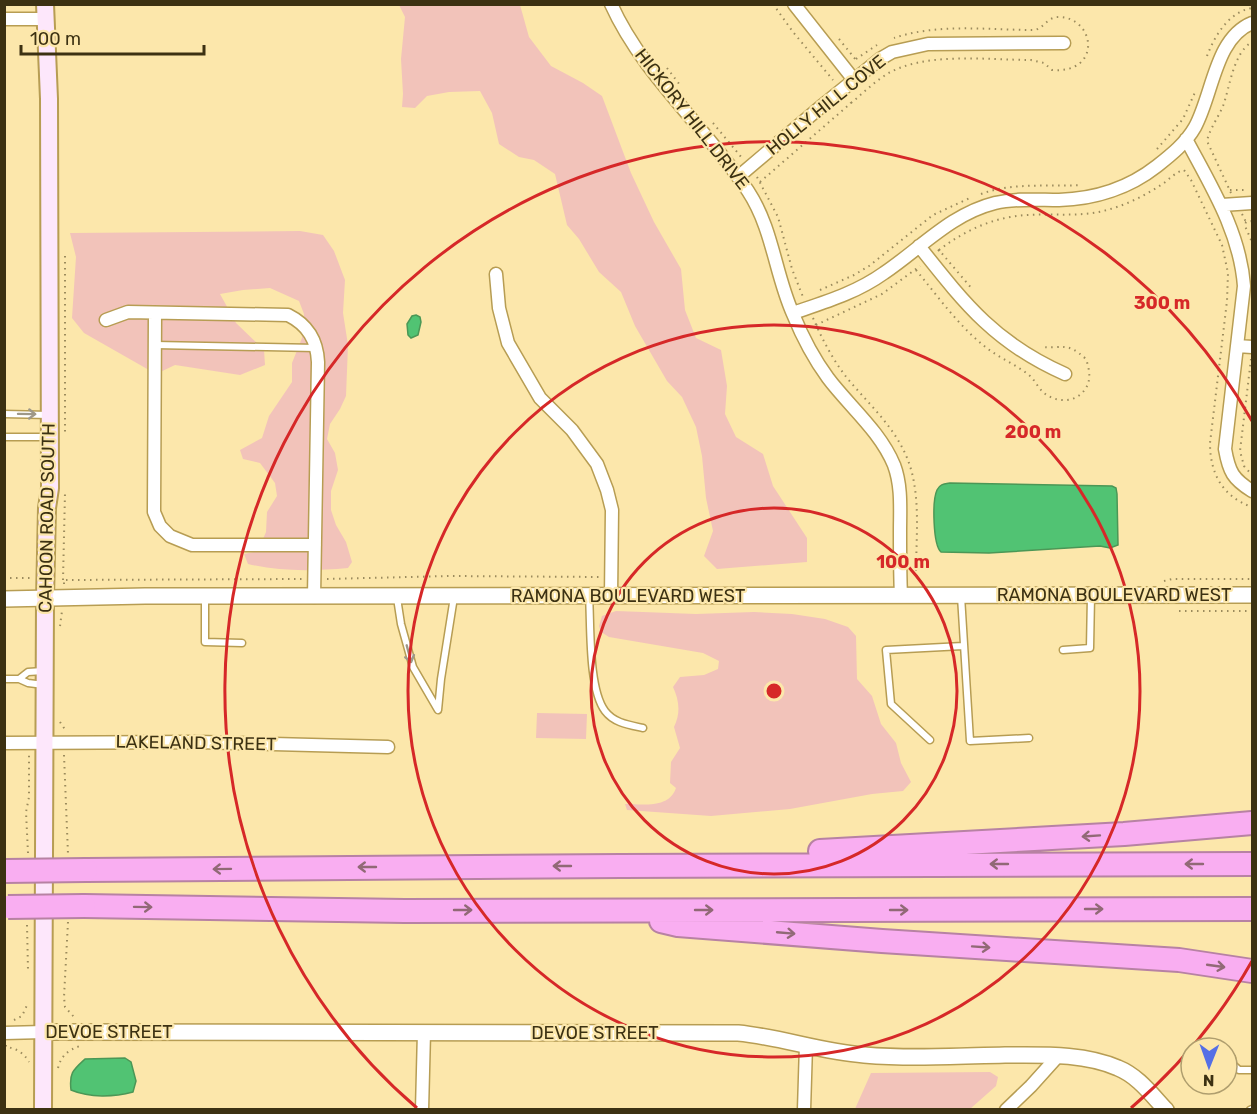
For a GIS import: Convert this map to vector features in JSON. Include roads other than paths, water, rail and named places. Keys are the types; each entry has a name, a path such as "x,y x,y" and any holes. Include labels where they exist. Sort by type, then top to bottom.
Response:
{"highway":[{"path":"621,866 876,847 1124,834 1252,823"},
{"path":"5,871 77,867 1252,864"},
{"path":"13,911 76,913 1252,909"},
{"path":"603,910 678,925 1179,960 1252,971"}],"main road":[{"name":"CAHOON ROAD SOUTH","path":"44,1110 37,742 45,678 50,437 49,99 45,12"}],"street":[{"name":"HICKORY HILL DRIVE","path":"611,4 638,50 749,193 773,246 782,285 793,313 827,377 885,446 894,465 901,496 901,596"},
{"path":"794,4 854,80"},
{"path":"4,19 45,12"},
{"path":"793,313 864,286 957,219 973,211 995,203 1018,200 1062,200 1088,197 1121,188 1155,167 1193,130 1205,107 1226,46 1238,30 1252,23"},
{"name":"HOLLY HILL COVE","path":"738,177 879,59 892,52 917,45 1064,43"},
{"path":"1186,139 1222,205 1236,242 1243,271 1244,286 1225,449 1228,468 1236,480 1252,491"},
{"path":"1222,205 1252,203"},
{"path":"919,246 956,293 983,321 1018,349 1042,364 1065,374"},
{"path":"496,274 499,308 508,343 540,398 572,430 597,464 603,478 612,510 610,596"},
{"path":"106,320 128,312 288,315 300,321 310,332 317,348 314,597"},
{"path":"155,313 154,512 160,526 170,536 192,545 315,545"},
{"path":"1237,346 1252,347"},
{"name":"RAMONA BOULEVARD WEST","path":"4,598 1252,595"},
{"name":"LAKELAND STREET","path":"4,743 198,742 388,747"},
{"path":"423,1110 424,1032"},
{"name":"DEVOE STREET","path":"6,1033 738,1033 828,1051 865,1055 1058,1056 1102,1062 1137,1079 1166,1110"},
{"path":"804,1110 806,1045"},
{"path":"1006,1110 1058,1056"}],"lane":[{"path":"155,345 317,348"},
{"path":"4,414 50,415"},
{"path":"4,436 50,437"},
{"path":"1064,650 1090,648 1091,595"},
{"path":"589,596 593,667 598,698 606,713 622,724 643,728"},
{"path":"961,596 969,741 1029,738"},
{"path":"205,597 205,642 242,643"},
{"path":"397,597 401,624 413,667 438,710 454,597"},
{"path":"930,740 891,704 886,650 963,646"},
{"path":"19,679 28,672 45,678"},
{"path":"4,679 19,679 28,683 45,678"}]}
